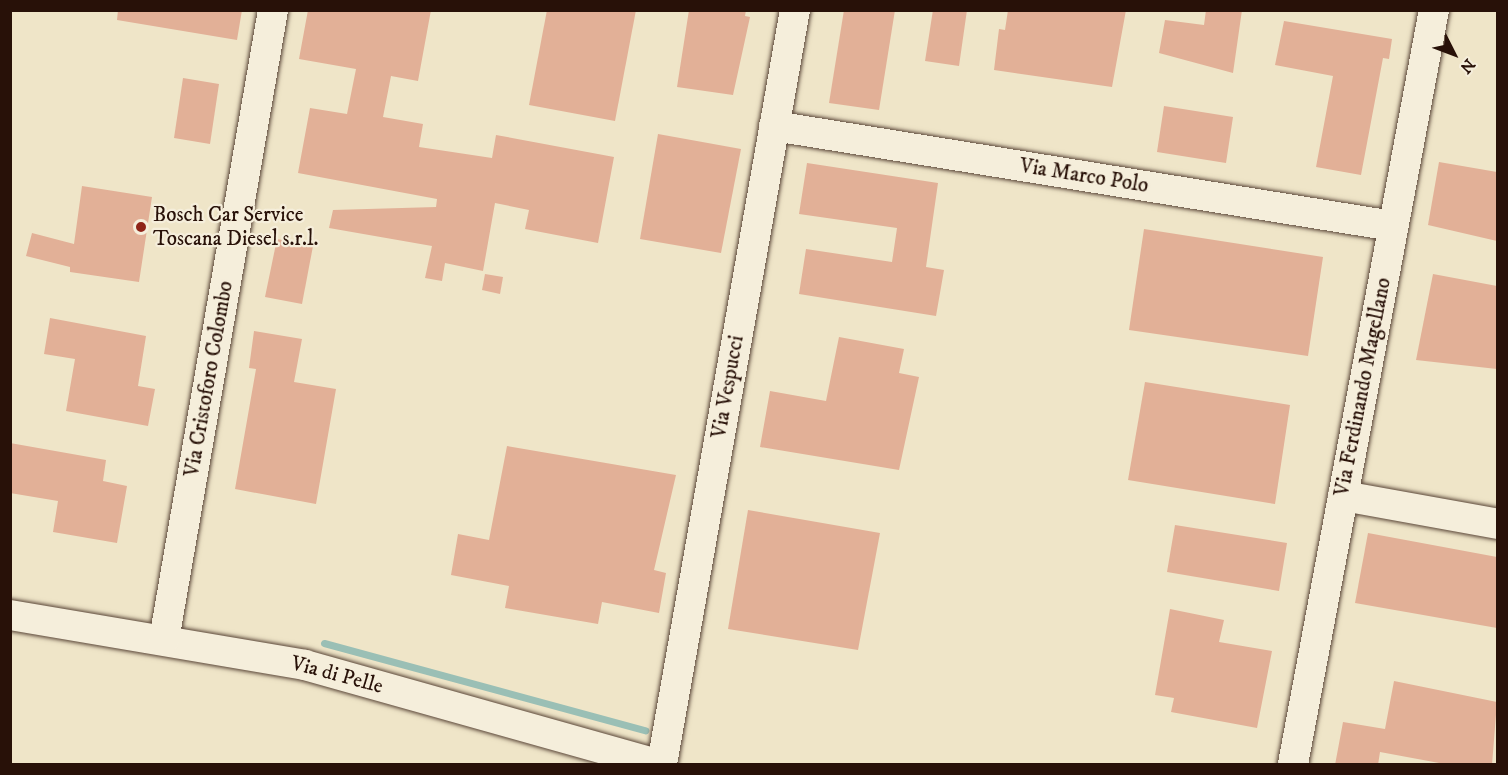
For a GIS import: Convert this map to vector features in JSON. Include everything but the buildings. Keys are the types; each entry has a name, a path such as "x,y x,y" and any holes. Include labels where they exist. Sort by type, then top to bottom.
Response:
{"street":[{"name":"Via Cristoforo Colombo","path":"164,640 273,10"},
{"name":"Via Vespucci","path":"662,765 795,10"},
{"name":"Via Ferdinando Magellano","path":"1293,765 1434,10"},
{"name":"Via Marco Polo","path":"774,126 1394,226"},
{"path":"1343,496 1497,524"},
{"name":"Via di Pelle","path":"10,615 305,665 657,765"}],"waterway":[{"path":"324,643 645,730"}],"place":[{"name":"Bosch Car Service Toscana Diesel s.r.l.","path":"141,227"}]}
